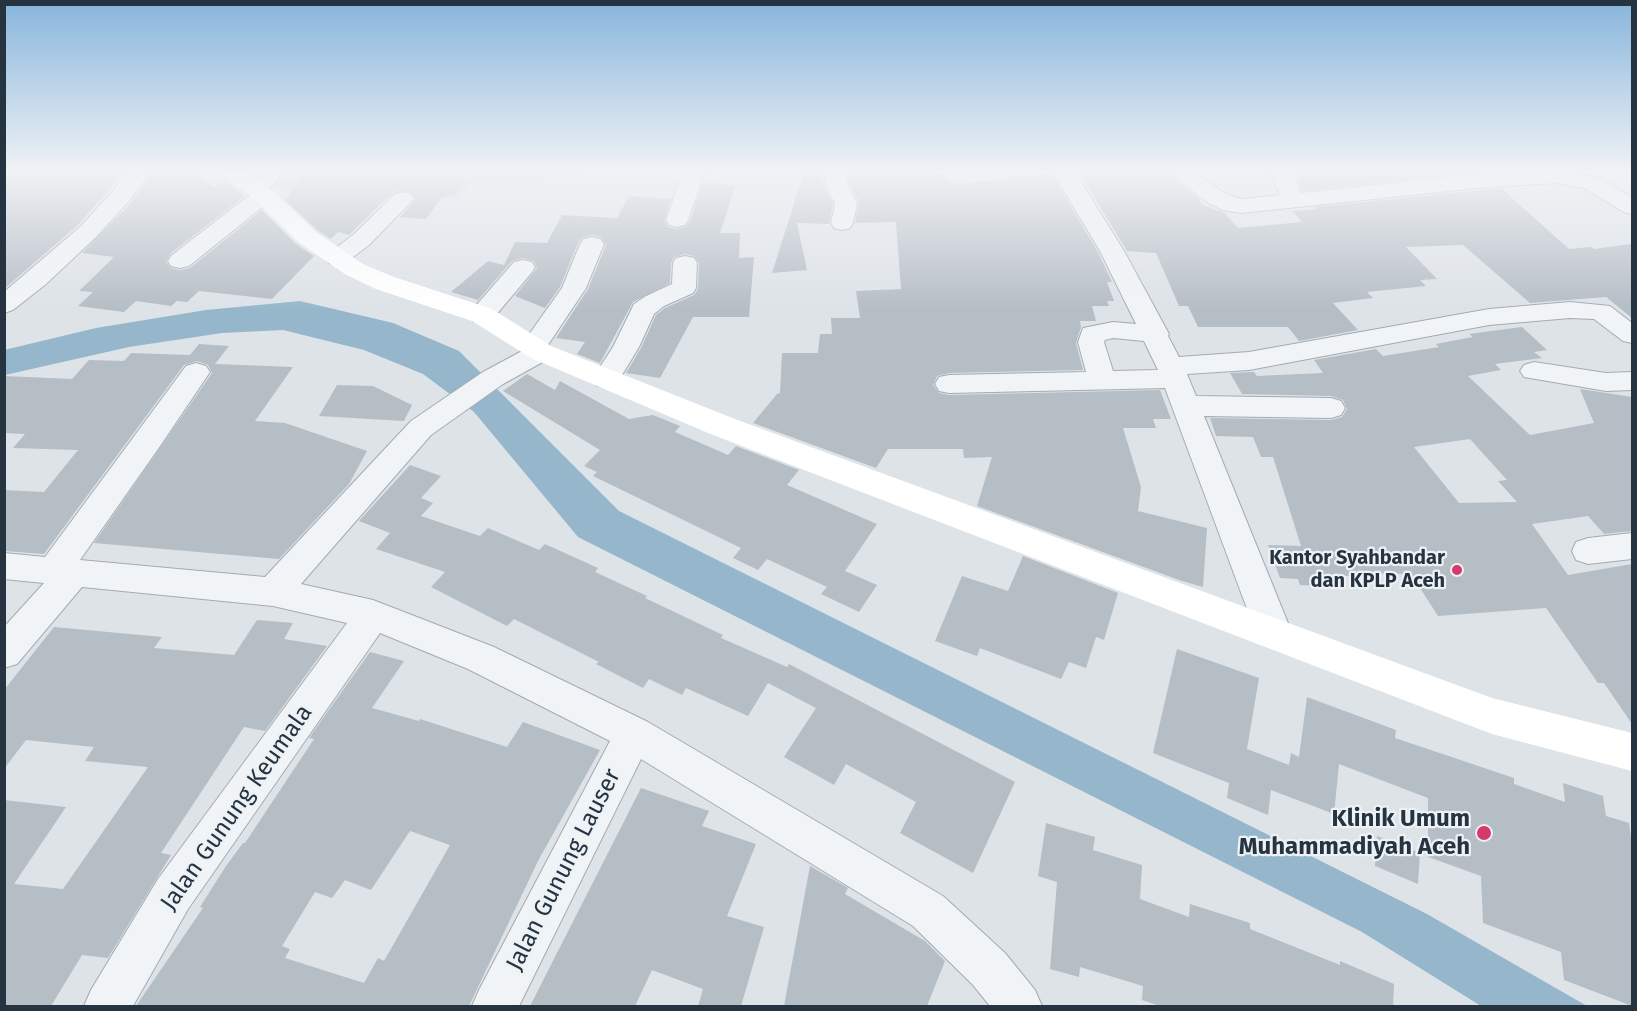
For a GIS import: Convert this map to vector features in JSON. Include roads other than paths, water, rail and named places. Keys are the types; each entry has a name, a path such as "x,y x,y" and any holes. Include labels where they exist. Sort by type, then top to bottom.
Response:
{"street":[{"path":"4,305 37,279 103,216"},
{"path":"180,261 231,216"},
{"path":"291,216 307,237 354,269 482,315 537,349 724,427 1492,716 1632,752"},
{"path":"337,258 361,240 386,216"},
{"path":"677,220 678,216"},
{"path":"842,223 843,216"},
{"path":"1091,216 1156,334 1274,633"},
{"path":"273,592 403,445 421,428 537,349 574,288 592,244"},
{"path":"606,379 626,347 643,310 655,301 684,288 685,263"},
{"path":"482,315 523,267"},
{"path":"949,384 1101,381 1173,373 1489,317 1570,310 1600,312 1632,335"},
{"path":"1101,381 1091,342 1092,334 1113,330 1156,334"},
{"path":"1534,371 1606,382 1632,381"},
{"path":"4,653 64,571 196,372"},
{"path":"1186,406 1331,408"},
{"path":"1588,551 1632,546"},
{"path":"4,566 273,592 373,615 481,658 634,734 928,910 990,969 1019,1006"},
{"name":"Jalan Gunung Keumala","path":"107,1006 173,894 373,615"},
{"name":"Jalan Gunung Lauser","path":"495,1006 634,734"}],"water":[{"path":"300,301 393,323 459,351 619,511 1427,914 1587,1006 1481,1006 1362,932 578,537 474,412 423,374 364,350 283,330 222,333 129,347 5,375 4,350 96,328 206,310"}],"place":[{"name":"Kantor Syahbandar dan KPLP Aceh","path":"1457,570"},
{"name":"Klinik Umum Muhammadiyah Aceh","path":"1484,833"}]}
